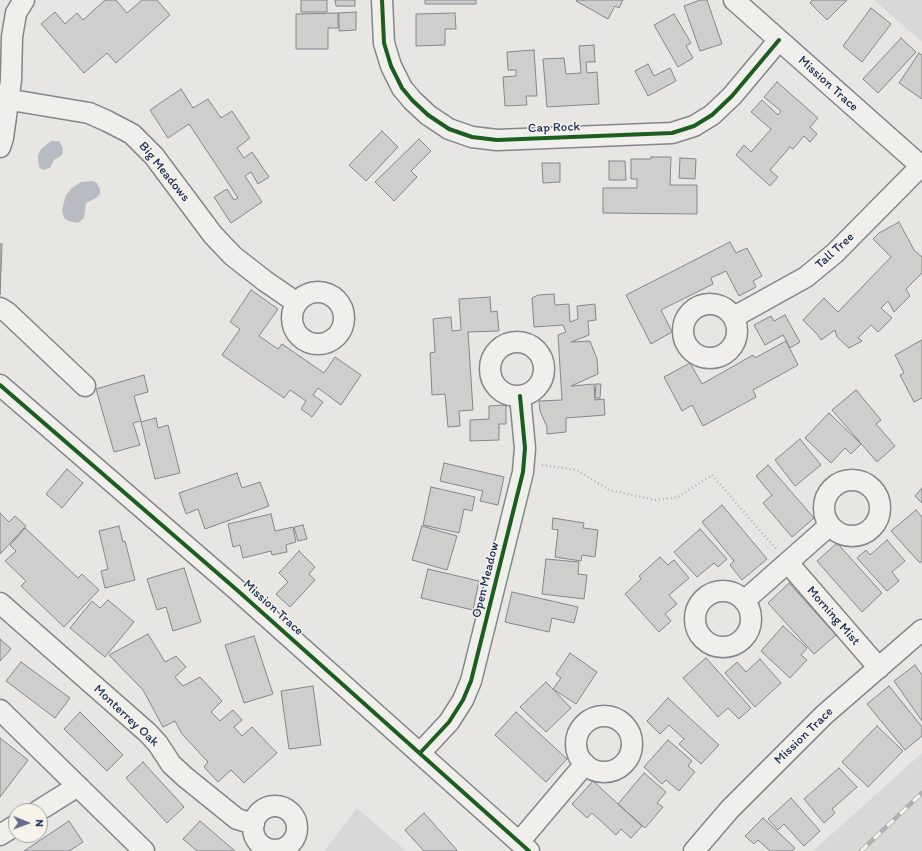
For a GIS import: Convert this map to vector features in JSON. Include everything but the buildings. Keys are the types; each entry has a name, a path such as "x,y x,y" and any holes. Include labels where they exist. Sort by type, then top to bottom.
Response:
{"street":[{"path":"0,148 3,138 4,99 11,80 12,38 16,14 24,0"},
{"name":"Cap Rock","path":"382,0 384,43 390,66 399,83 412,100 428,115 449,128 472,137 497,140 672,133 694,126 712,115 732,96 779,40"},
{"name":"Mission Trace","path":"734,0 921,166"},
{"name":"Big Meadows","path":"4,99 88,113 132,134 154,156 213,235 233,256 265,281 297,303"},
{"name":"Tall Tree","path":"734,317 806,277 818,268 840,248 921,166"},
{"path":"0,308 8,313 86,386"},
{"name":"Mission Trace","path":"0,385 238,590 524,846"},
{"name":"Open Meadow","path":"420,753 449,722 463,700 472,681 523,472 525,448 520,396"},
{"path":"744,601 830,525"},
{"name":"Morning Mist","path":"788,563 878,668"},
{"name":"Monterrey Oak","path":"0,603 148,733 158,744 171,764 185,777 237,819 254,824"},
{"name":"Mission Trace","path":"694,851 730,809 824,715 922,630"},
{"path":"0,710 144,851"},
{"path":"524,846 585,764"},
{"path":"48,805 78,786"}],"path":[{"path":"524,463 576,470 609,490 656,500 678,497 712,475 788,563"}],"shaded area":[{"path":"874,0 922,0 922,42"},
{"path":"51,141 59,141 63,149 62,155 54,160 50,168 43,170 39,167 38,155 41,149"},
{"path":"93,181 97,183 100,189 100,194 96,198 86,203 84,218 78,223 68,221 64,218 62,210 66,195 72,188 81,182"},
{"path":"922,753 922,851 813,851"},
{"path":"357,808 406,851 324,851"}],"railway":[{"path":"861,851 922,793"}],"cycle path":[{"path":"382,0 384,43 391,66 402,88 428,115 449,129 472,137 497,140 672,133 694,126 712,115 732,96 779,40"},
{"path":"0,385 237,590 529,851"},
{"path":"420,753 449,722 463,700 471,681 523,472 525,448 520,396"}]}
